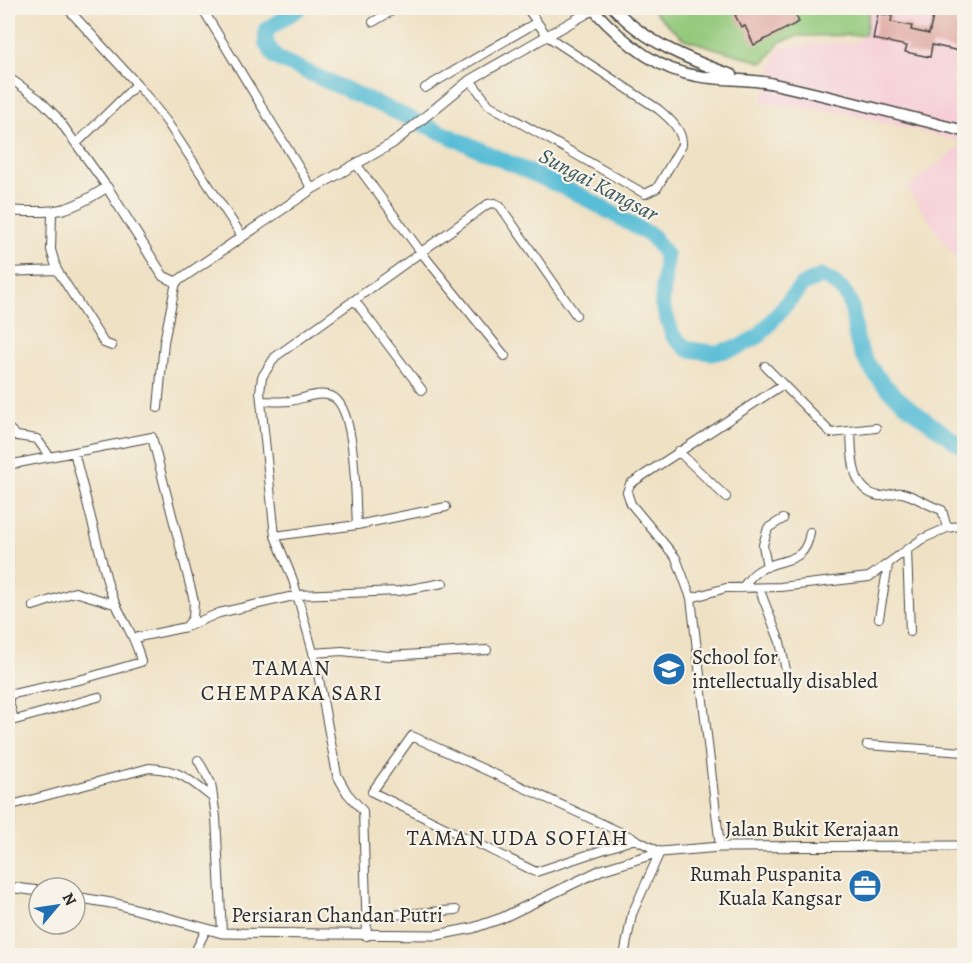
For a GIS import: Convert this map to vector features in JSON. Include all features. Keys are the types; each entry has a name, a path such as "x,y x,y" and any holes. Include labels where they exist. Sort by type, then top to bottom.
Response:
{"main road":[{"path":"594,8 613,32 652,59 695,76 743,79 772,84 964,131"},
{"path":"614,8 625,20 662,45 704,65 743,79"}],"street":[{"path":"67,8 137,84 166,122 242,236"},
{"path":"202,8 312,189"},
{"path":"373,22 397,8"},
{"path":"470,80 489,105 641,193 653,192 682,146 678,130 658,109 547,36 527,8"},
{"path":"158,408 164,342 176,282 312,189 393,143 470,80 594,8"},
{"path":"425,88 537,22"},
{"path":"8,76 39,99 76,144 163,276 176,282"},
{"path":"76,144 137,84"},
{"path":"356,164 421,252 505,356"},
{"path":"8,210 52,212 80,206 106,187"},
{"path":"367,936 363,811 347,793 338,775 313,653 298,595 275,536 261,401 262,377 275,357 476,211 495,203 500,206 576,315"},
{"path":"52,212 51,249 57,270 104,343 112,346"},
{"path":"8,272 57,270"},
{"path":"355,301 422,390"},
{"path":"765,366 830,432 876,428"},
{"path":"720,847 691,598 676,558 631,504 627,492 630,484 782,385"},
{"path":"261,401 290,401 321,395 333,396 343,407 350,432 357,525"},
{"path":"8,428 17,436 37,439 50,457"},
{"path":"851,431 852,463 862,485 874,494 882,496 902,493 942,510 947,528"},
{"path":"8,465 152,437 194,601 193,618 186,627"},
{"path":"678,451 726,497"},
{"path":"74,452 114,604 134,638 141,662 83,679 8,696 11,721 98,697"},
{"path":"275,536 357,525 447,507"},
{"path":"767,567 763,545 768,528 783,519"},
{"path":"691,598 726,588 759,588 868,577 888,565 907,549 947,528 964,525"},
{"path":"742,588 751,576 767,567 802,554 808,543 810,532"},
{"path":"907,549 910,632"},
{"path":"879,618 888,565"},
{"path":"134,638 186,627 219,613 298,595 399,591 444,583"},
{"path":"759,588 780,642 787,675"},
{"path":"33,606 75,592 114,604"},
{"path":"313,653 342,651 388,656 487,650"},
{"path":"624,956 632,914 660,852 635,839 412,735 372,792 536,872 635,839"},
{"path":"867,745 964,752"},
{"path":"198,760 211,783 222,933"},
{"path":"8,806 149,768 170,769 189,778 213,798"},
{"name":"Jalan Bukit Kerajaan","path":"660,852 720,847 964,846"},
{"name":"Persiaran Chandan Putri","path":"87,899 117,904 222,933 437,935 473,928 523,909 601,870 660,852"},
{"path":"8,887 27,889"},
{"path":"367,917 456,910"},
{"path":"193,956 206,930"}],"shaded area":[{"path":"873,8 964,8 964,142 845,113 761,103 779,47 858,42"},
{"path":"964,144 964,270 907,188"}],"green space":[{"path":"650,8 870,8 865,35 798,36 780,42 764,63 684,39"}],"building":[{"path":"736,8 792,8 799,22 754,45 745,26 741,27 735,15 739,13"},
{"path":"935,8 959,8 956,26 964,28 964,52 932,45 930,57 905,52 907,46 873,39 878,13 892,16 891,22 912,26 911,30 929,34"}],"waterway":[{"name":"Sungai Kangsar","path":"299,8 266,30 266,43 276,58 578,194 652,236 666,255 662,304 673,336 687,349 714,353 739,347 759,336 802,285 822,276 836,284 850,302 857,343 871,369 894,395 964,448"}],"place":[{"name":"School for intellectually disabled","path":"669,669"},
{"name":"Rumah Puspanita Kuala Kangsar","path":"865,886"}],"district":[{"name":"TAMAN CHEMPAKA SARI","path":"292,680"},
{"name":"TAMAN UDA SOFIAH","path":"518,837"}]}
